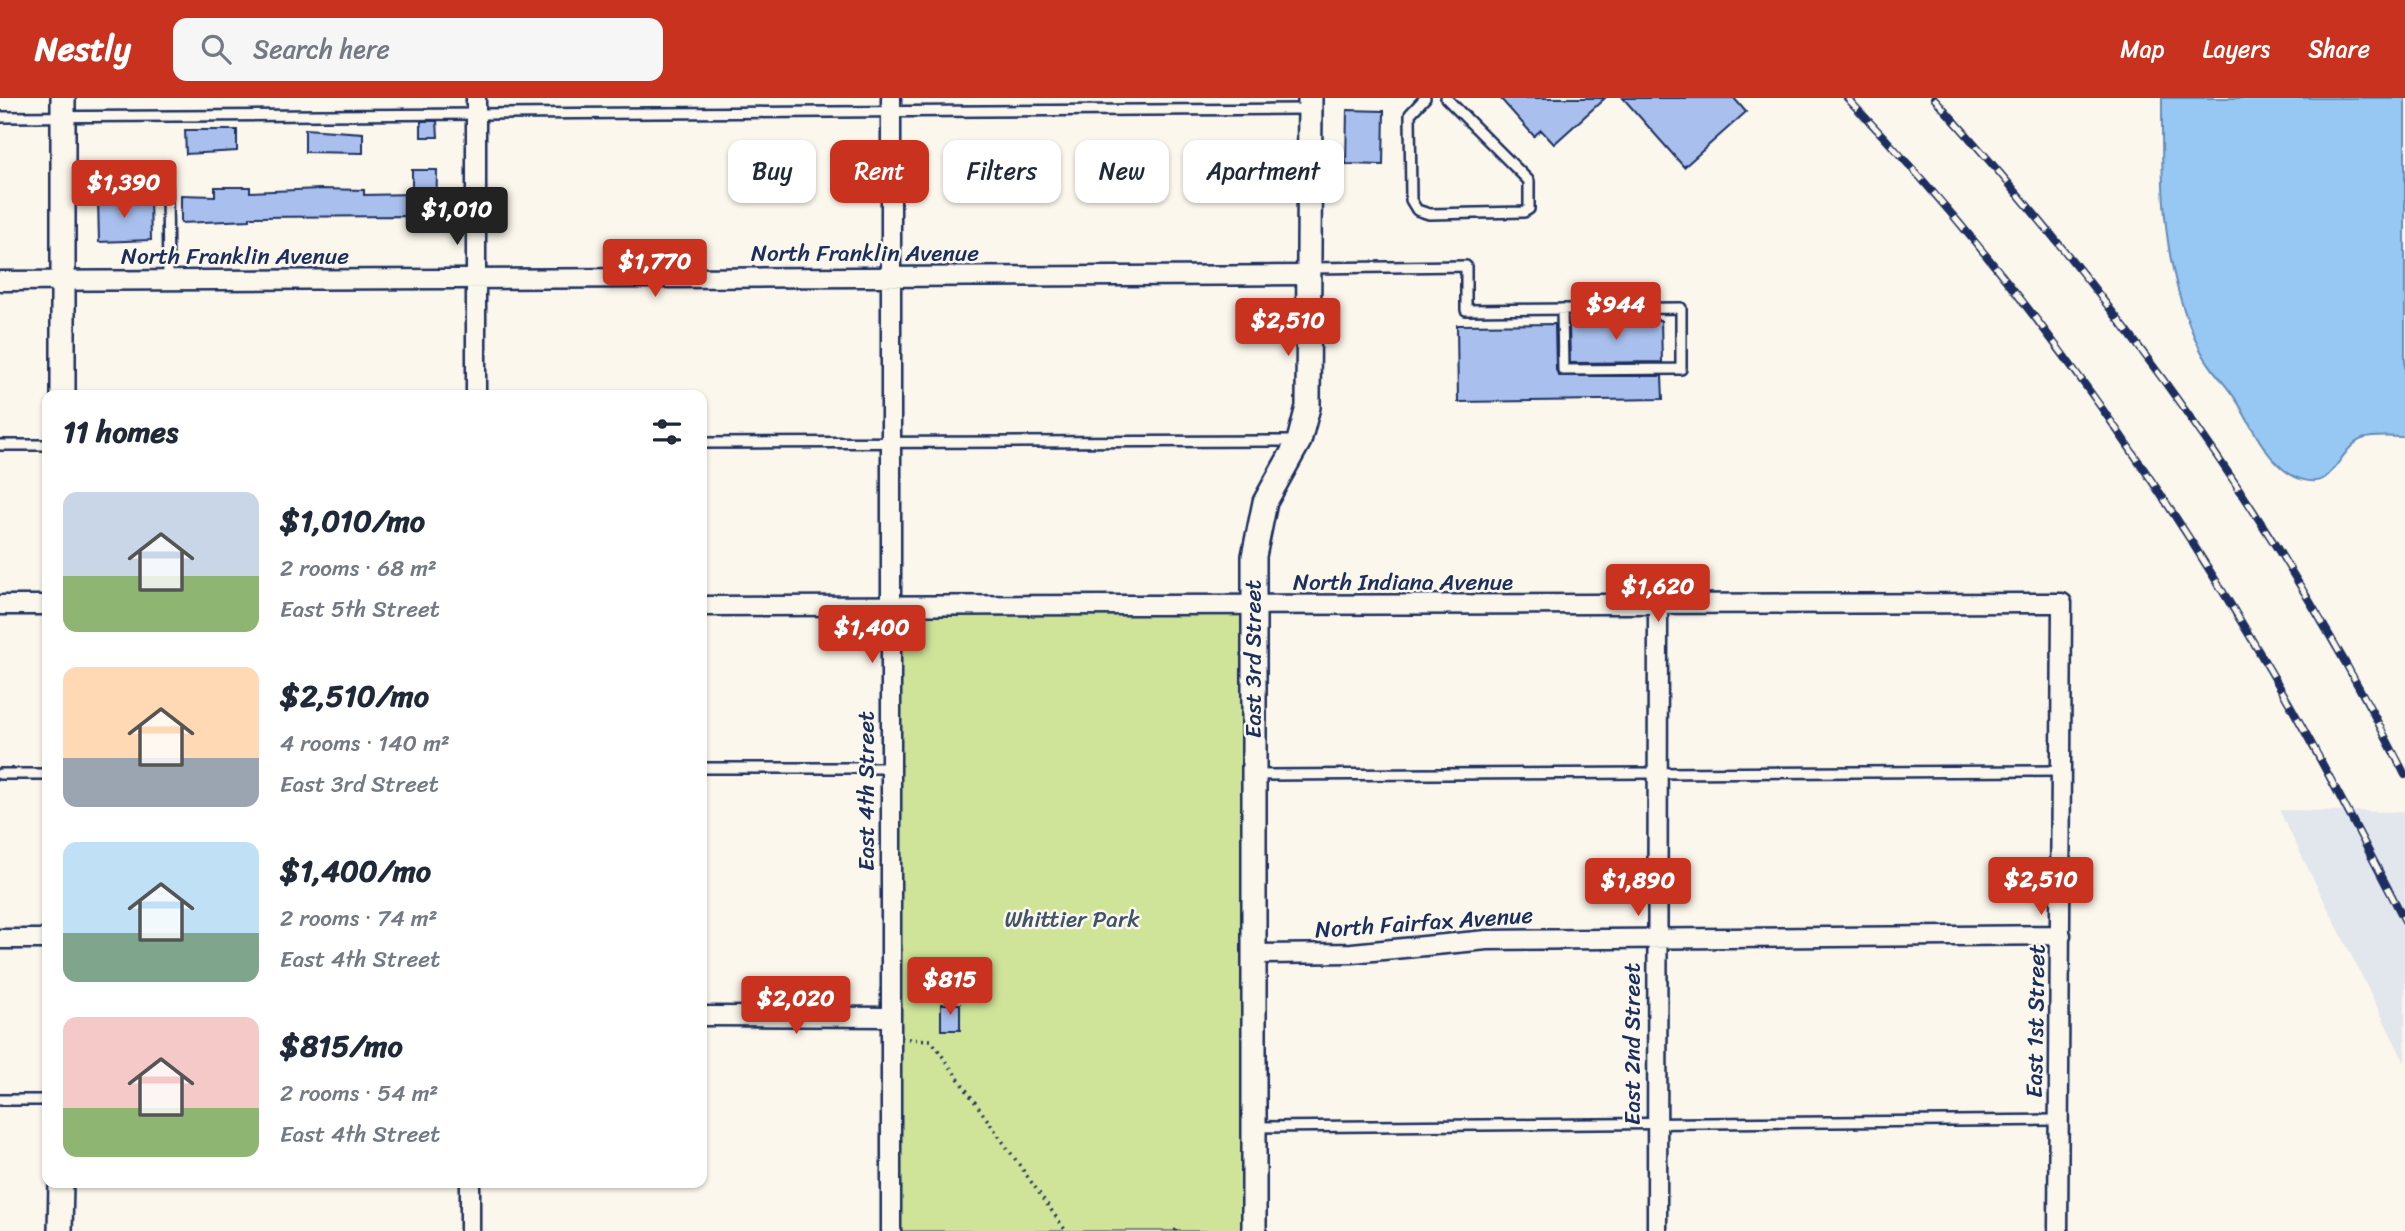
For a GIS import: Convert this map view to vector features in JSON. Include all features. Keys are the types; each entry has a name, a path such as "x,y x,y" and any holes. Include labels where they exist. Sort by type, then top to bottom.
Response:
{"street":[{"name":"East 3rd Street","path":"1254,1231 1254,556 1260,517 1272,488 1299,441 1308,407 1310,103"},
{"path":"476,106 476,390"},
{"name":"East 4th Street","path":"891,106 891,1231"},
{"path":"63,108 63,390"},
{"name":"North Franklin Avenue","path":"0,281 476,281 1310,272"},
{"name":"North Indiana Avenue","path":"707,606 1253,607 2062,603"},
{"name":"East 1st Street","path":"2058,1231 2062,603"},
{"path":"0,605 42,605"},
{"name":"East 2nd Street","path":"1657,1231 1658,605"},
{"name":"North Fairfax Avenue","path":"1253,954 1352,953 1486,940 2060,935"},
{"path":"0,939 42,939"},
{"path":"707,1016 891,1017"},
{"path":"60,1231 61,1188"},
{"path":"470,1188 470,1231"}],"lane":[{"path":"1425,98 1410,114 1411,200 1418,210 1429,214 1524,212 1530,209 1529,181 1446,98"},
{"path":"0,117 63,108 1310,103"},
{"path":"107,187 167,187 168,280"},
{"path":"1310,272 1465,266 1466,310 1562,309 1681,308 1681,369 1563,370 1562,309"},
{"path":"707,443 1299,441"},
{"path":"0,445 42,445"},
{"path":"707,768 891,768"},
{"path":"1253,775 2061,771"},
{"path":"0,774 42,774"},
{"path":"0,1100 42,1100"},
{"path":"1254,1126 2058,1120"}],"path":[{"path":"891,1039 931,1040 1066,1231"}],"shaded area":[{"path":"2279,810 2405,812 2405,1063"}],"green space":[{"name":"Whittier Park","path":"891,606 1253,607 1254,1231 891,1231"}],"water":[{"path":"2162,98 2405,98 2405,437 2362,439 2349,448 2328,475 2316,481 2291,475 2280,467 2262,445 2237,402 2200,349 2177,288 2170,257 2163,195"}],"building":[{"path":"1500,98 1605,98 1554,144 1541,130 1534,136"},
{"path":"1623,98 1734,98 1746,112 1684,167"},
{"path":"1347,110 1384,111 1383,165 1346,164"},
{"path":"421,121 437,121 438,137 421,137"},
{"path":"305,129 363,133 363,153 305,152"},
{"path":"185,130 237,130 237,151 186,154"},
{"path":"412,170 437,170 436,222 412,222 412,216 250,217 250,220 181,223 181,195 215,196 215,187 250,187 250,192 320,189 364,190 364,195 412,194"},
{"path":"150,198 151,240 99,242 98,199"},
{"path":"1661,320 1662,362 1570,363 1569,324 1574,321"},
{"path":"1555,324 1556,370 1559,376 1662,376 1663,399 1458,402 1457,325"},
{"path":"941,1004 960,1004 960,1030 941,1030"}],"railway":[{"path":"1847,98 1968,234 2025,305 2133,453 2232,606 2278,684 2405,921"},
{"path":"1934,98 2068,255 2192,421 2305,594 2405,775"}]}
